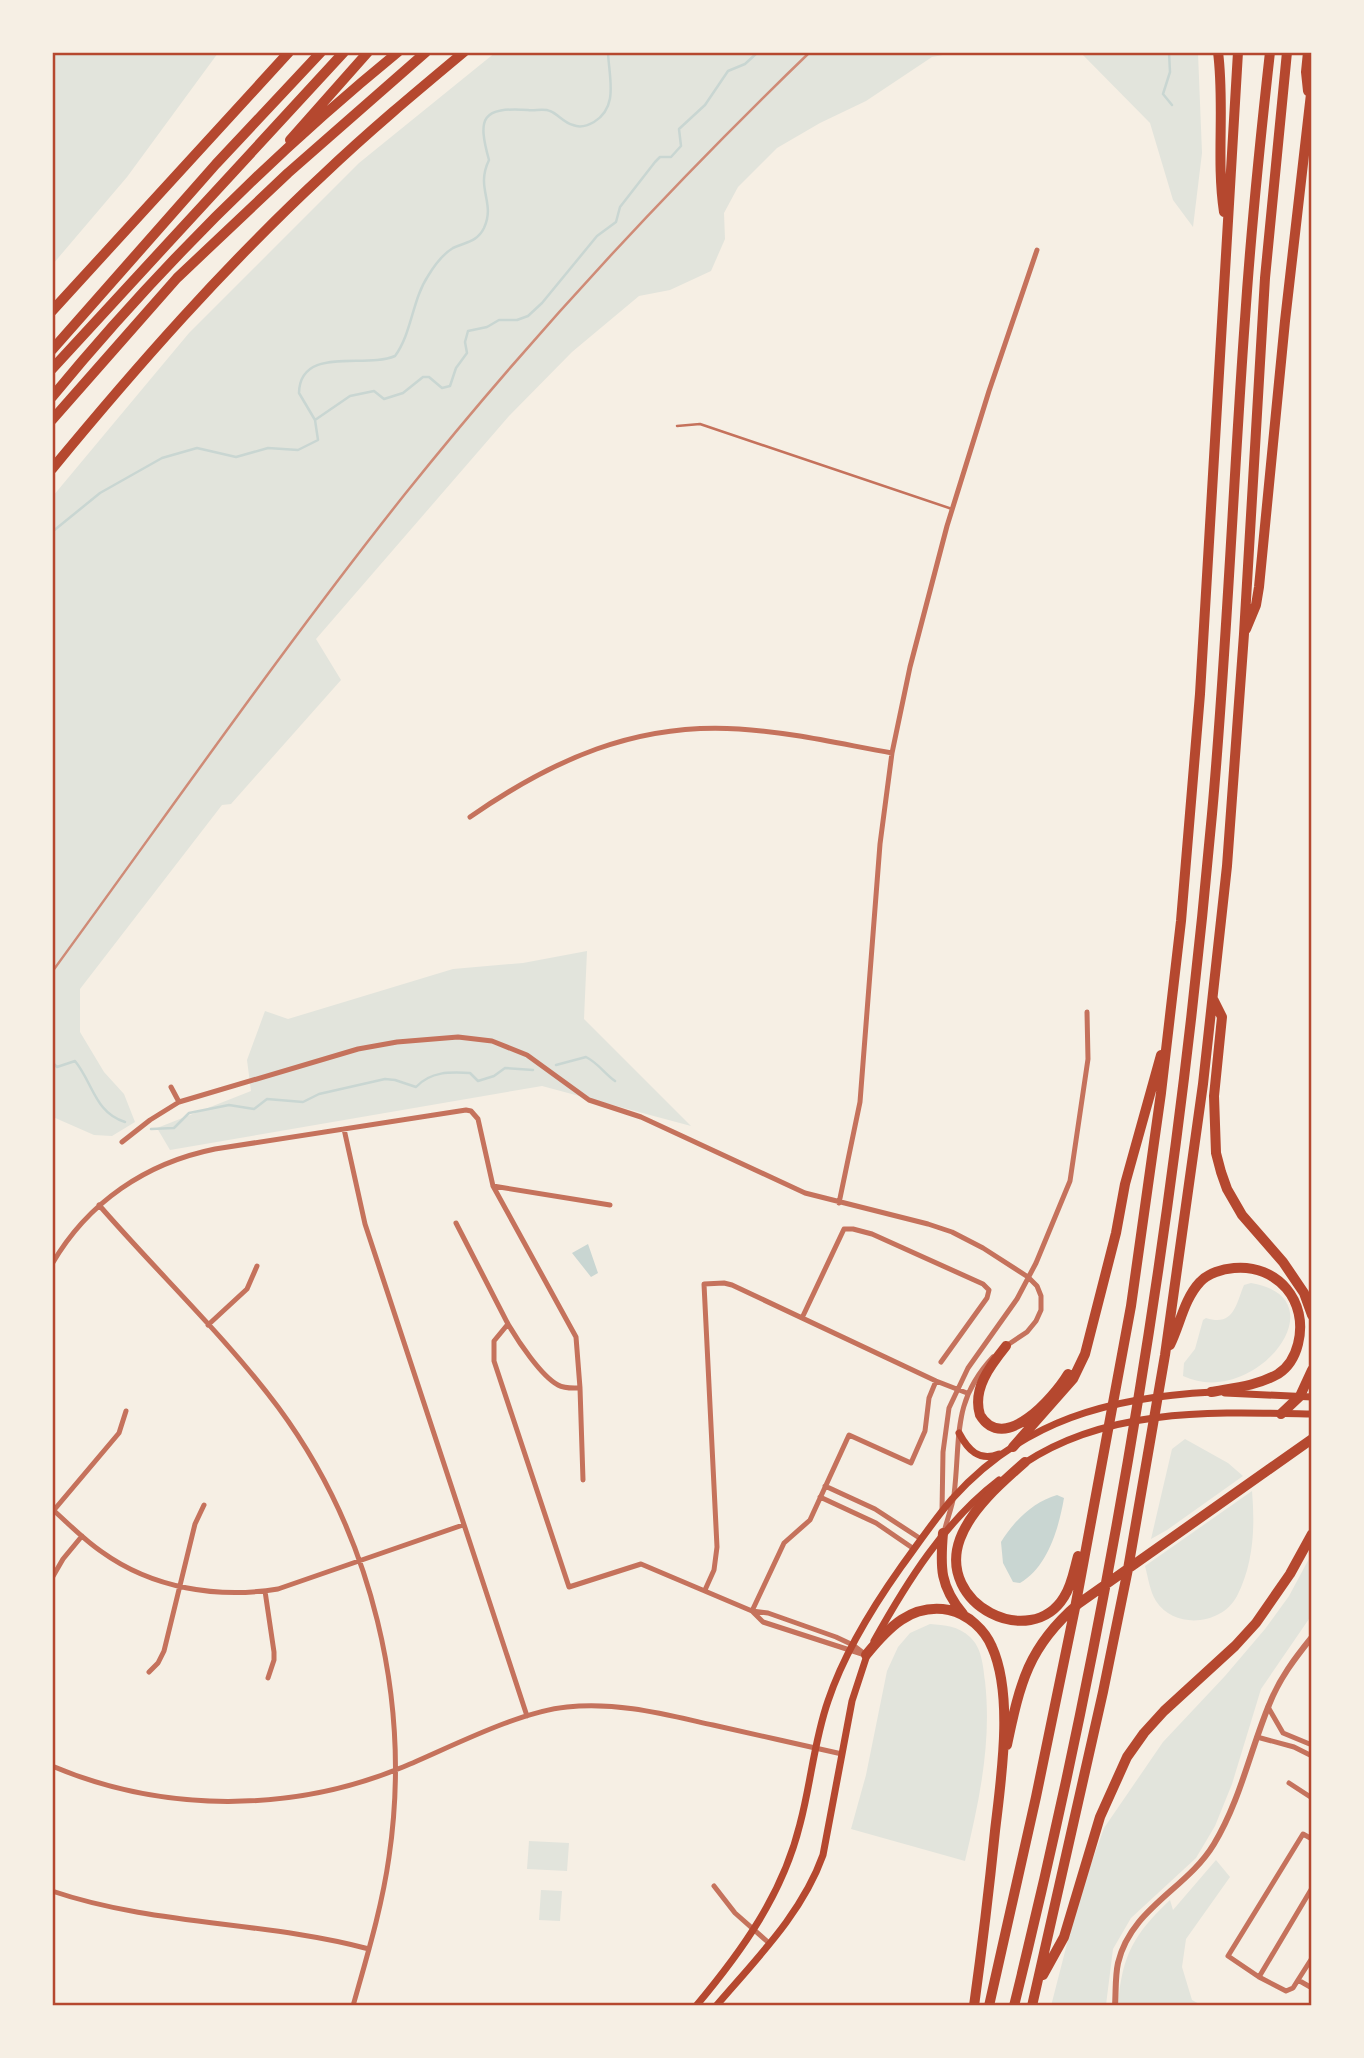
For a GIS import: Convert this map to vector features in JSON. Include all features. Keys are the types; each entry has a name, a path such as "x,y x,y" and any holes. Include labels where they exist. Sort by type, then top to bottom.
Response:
{"highway":[{"path":"52,311 286,52"},
{"path":"52,350 216,164 321,52"},
{"path":"52,369 344,52"},
{"path":"52,397 144,290 252,182 368,52"},
{"path":"252,182 398,52"},
{"path":"52,420 177,278 288,173 426,52"},
{"path":"52,469 172,329 234,262 323,175 464,52"},
{"path":"1218,52 1221,87 1220,182 1227,232"},
{"path":"989,2006 1055,1709 1131,1306 1168,1031 1181,921 1200,694 1238,52"},
{"path":"1014,2006 1055,1830 1101,1610 1152,1313 1186,1068 1212,813 1246,303 1270,52"},
{"path":"1032,2006 1103,1692 1165,1355 1213,998 1227,866 1244,634 1265,278 1287,52"},
{"path":"1244,634 1256,605 1259,587 1310,90 1306,72 1308,52"},
{"path":"1213,998 1222,1017 1214,1096 1216,1153 1221,1172 1242,1215 1283,1262 1304,1293 1311,1315"},
{"path":"1010,1449 1073,1379 1085,1354 1116,1233 1125,1184 1168,1031"},
{"path":"1165,1355 1185,1306 1201,1281 1222,1269 1247,1267 1269,1272 1286,1287 1298,1309 1301,1332 1290,1364 1279,1373 1257,1383 1210,1392"},
{"path":"1006,1346 987,1371 981,1384 978,1403 978,1411 983,1421 998,1430 1006,1430 1020,1424 1066,1378 1095,1320"},
{"path":"1281,1414 1300,1396 1311,1370"},
{"path":"974,2006 1003,1763 1019,1692 1041,1642 1056,1623 1078,1604 1311,1439"},
{"path":"1025,1462 1003,1481 970,1520 958,1545 957,1571 965,1591 972,1601 992,1614 1013,1620 1028,1619 1053,1609 1063,1599 1070,1586 1094,1499"},
{"path":"943,1533 941,1571 945,1587 966,1618 987,1638 997,1662 1003,1698 1003,1763"},
{"path":"1038,1984 1064,1937 1100,1817 1127,1757 1164,1711 1235,1646 1256,1623 1290,1574 1311,1534"},
{"path":"866,1655 887,1630 916,1612 931,1609 952,1611 966,1618"}],"main road":[{"path":"959,1433 969,1449 980,1456 994,1457 1061,1421 1127,1400 1210,1392 1311,1397"},
{"path":"716,2006 799,1905 815,1876 825,1844 852,1701 866,1655 893,1608 943,1533 971,1504 1025,1462 1062,1441 1128,1421 1224,1412 1311,1414"},
{"path":"696,2006 770,1904 791,1855 800,1825 828,1701 870,1613 953,1498 1010,1449"},
{"path":"942,1512 943,1533"}],"street":[{"path":"839,1203 860,1102 880,844 892,752 910,667 952,509 1037,250"},
{"path":"470,817 521,783 558,763 606,745 654,733 738,729 773,732 892,752"},
{"path":"942,1512 943,1452 949,1408 968,1367 1008,1315 1028,1277 1072,1173 1088,1059 1087,1012"},
{"path":"122,1142 179,1102 371,1046 475,1037 502,1044 527,1055 589,1100 641,1117 805,1193 951,1232 983,1248 1028,1277 1039,1290 1041,1303 1039,1316 1027,1332 985,1364 967,1393 961,1411 953,1498 943,1533"},
{"path":"171,1087 179,1102"},
{"path":"52,1264 72,1235 99,1205 127,1183 185,1156 372,1124 471,1111 478,1119 493,1186 576,1337 583,1480"},
{"path":"371,1115 372,1124"},
{"path":"344,1129 365,1224 527,1716"},
{"path":"493,1186 610,1205"},
{"path":"99,1205 261,1385 299,1437 333,1499 360,1562 386,1662 394,1724 396,1770 389,1856 369,1949 353,2006"},
{"path":"456,1223 521,1346 559,1386 580,1388"},
{"path":"802,1318 844,1229 872,1234 983,1283 989,1290 988,1298 941,1362"},
{"path":"208,1325 247,1289 257,1266"},
{"path":"705,1590 714,1570 717,1547 704,1283 732,1285 967,1393"},
{"path":"508,1324 494,1341 494,1361 569,1587 641,1564 866,1655"},
{"path":"752,1611 784,1543 792,1534 807,1525 849,1435 911,1463 925,1431 929,1398 936,1381"},
{"path":"126,1411 116,1437 53,1510 101,1552 130,1569 179,1587 215,1592 265,1591 306,1581 463,1525"},
{"path":"825,1486 875,1508 921,1539"},
{"path":"820,1497 882,1526 914,1549"},
{"path":"149,1672 164,1651 195,1524 204,1504"},
{"path":"52,1578 82,1536"},
{"path":"265,1591 274,1652 268,1678"},
{"path":"1115,2006 1118,1965 1129,1935 1151,1907 1193,1872 1214,1844 1235,1800 1268,1707 1287,1668 1311,1637"},
{"path":"52,1766 125,1790 171,1798 226,1802 300,1796 396,1770 527,1716 559,1708 606,1704 642,1709 842,1754"},
{"path":"1268,1707 1283,1733 1311,1745"},
{"path":"1257,1737 1294,1747 1311,1756"},
{"path":"1289,1783 1311,1798"},
{"path":"1311,1839 1303,1833 1228,1956 1286,1991 1293,1988 1311,1958"},
{"path":"715,1886 735,1913 769,1943"},
{"path":"1259,1977 1311,1888"},
{"path":"52,1891 137,1912 325,1938 369,1949"},
{"path":"1298,1980 1311,1988"}],"lane":[{"path":"677,426 700,424 952,509"}],"shaded area":[{"path":"53,52 218,53 127,177 53,264"},
{"path":"496,52 954,53 932,57 866,101 777,148 738,187 724,213 725,239 711,271 670,290 639,296 572,352 509,416 316,639 341,680 231,804 222,805 80,989 80,1032 104,1072 124,1094 135,1122 112,1136 94,1135 53,1117 53,496 189,333 359,163"},
{"path":"1081,53 1198,53 1202,153 1193,227 1173,200 1150,123"},
{"path":"587,951 584,1019 691,1126 542,1086 170,1150 157,1128 251,1091 247,1060 265,1011 288,1019 453,969 523,963"},
{"path":"588,1244 598,1273 591,1277 572,1253"},
{"path":"1251,1283 1277,1293 1289,1309 1289,1328 1278,1348 1260,1365 1237,1378 1210,1382 1183,1376 1184,1363 1195,1349 1203,1320 1228,1317 1236,1306 1244,1285"},
{"path":"1185,1439 1228,1463 1243,1476 1151,1539 1172,1449"},
{"path":"1252,1491 1253,1531 1250,1558 1243,1583 1230,1606 1210,1618 1198,1620 1175,1617 1164,1610 1154,1597 1145,1566"},
{"path":"1057,1495 1064,1498 1062,1509 1045,1557 1030,1576 1020,1583 1013,1582 1003,1563 1001,1542 1025,1513 1040,1502"},
{"path":"1311,1555 1311,1616 1261,1689 1232,1784 1215,1826 1196,1858 1131,1918 1113,1949 1106,2005 1051,2006 1079,1897 1104,1828 1163,1742 1265,1629 1289,1596"},
{"path":"930,1624 956,1628 970,1637 979,1652 984,1669 987,1704 985,1750 965,1861 851,1829 866,1775 887,1671 898,1647 910,1633"},
{"path":"529,1841 569,1843 567,1871 527,1869"},
{"path":"1216,1860 1230,1877 1186,1939 1182,1967 1192,2000 1201,2005 1118,2005 1123,1972 1139,1935 1170,1900 1173,1910"},
{"path":"541,1890 562,1891 560,1921 539,1920"}],"waterway":[{"path":"52,532 100,493 162,458 197,448 236,457 268,448 298,450 318,440 315,420 299,393 302,378 310,369 322,364 395,356 405,337 418,295 433,268 449,251 475,239 484,228 488,210 484,187 485,170 489,160 484,134 487,118 501,110 545,110 576,126 594,122 602,116 610,100 608,52"},
{"path":"315,420 350,396 374,391 384,399 403,393 423,377 429,377 442,388 450,386 456,368 467,353 465,342 468,331 487,327 499,320 517,320 528,316 542,303 597,236 616,222 620,207 655,162 660,157 671,157 681,146 679,129 705,105 728,71 745,64 758,52"},
{"path":"1169,52 1170,72 1163,94 1172,105"},
{"path":"556,1065 586,1057 615,1081"},
{"path":"52,1062 57,1067 75,1061 101,1105 115,1118 125,1122"},
{"path":"151,1129 174,1128 189,1113 229,1105 254,1109 267,1099 303,1102 319,1094 385,1079 416,1087 428,1078 441,1074 470,1073 478,1081 494,1076 505,1068 533,1070"}],"railway":[{"path":"52,972 314,612 452,436 600,267 810,52"}]}
